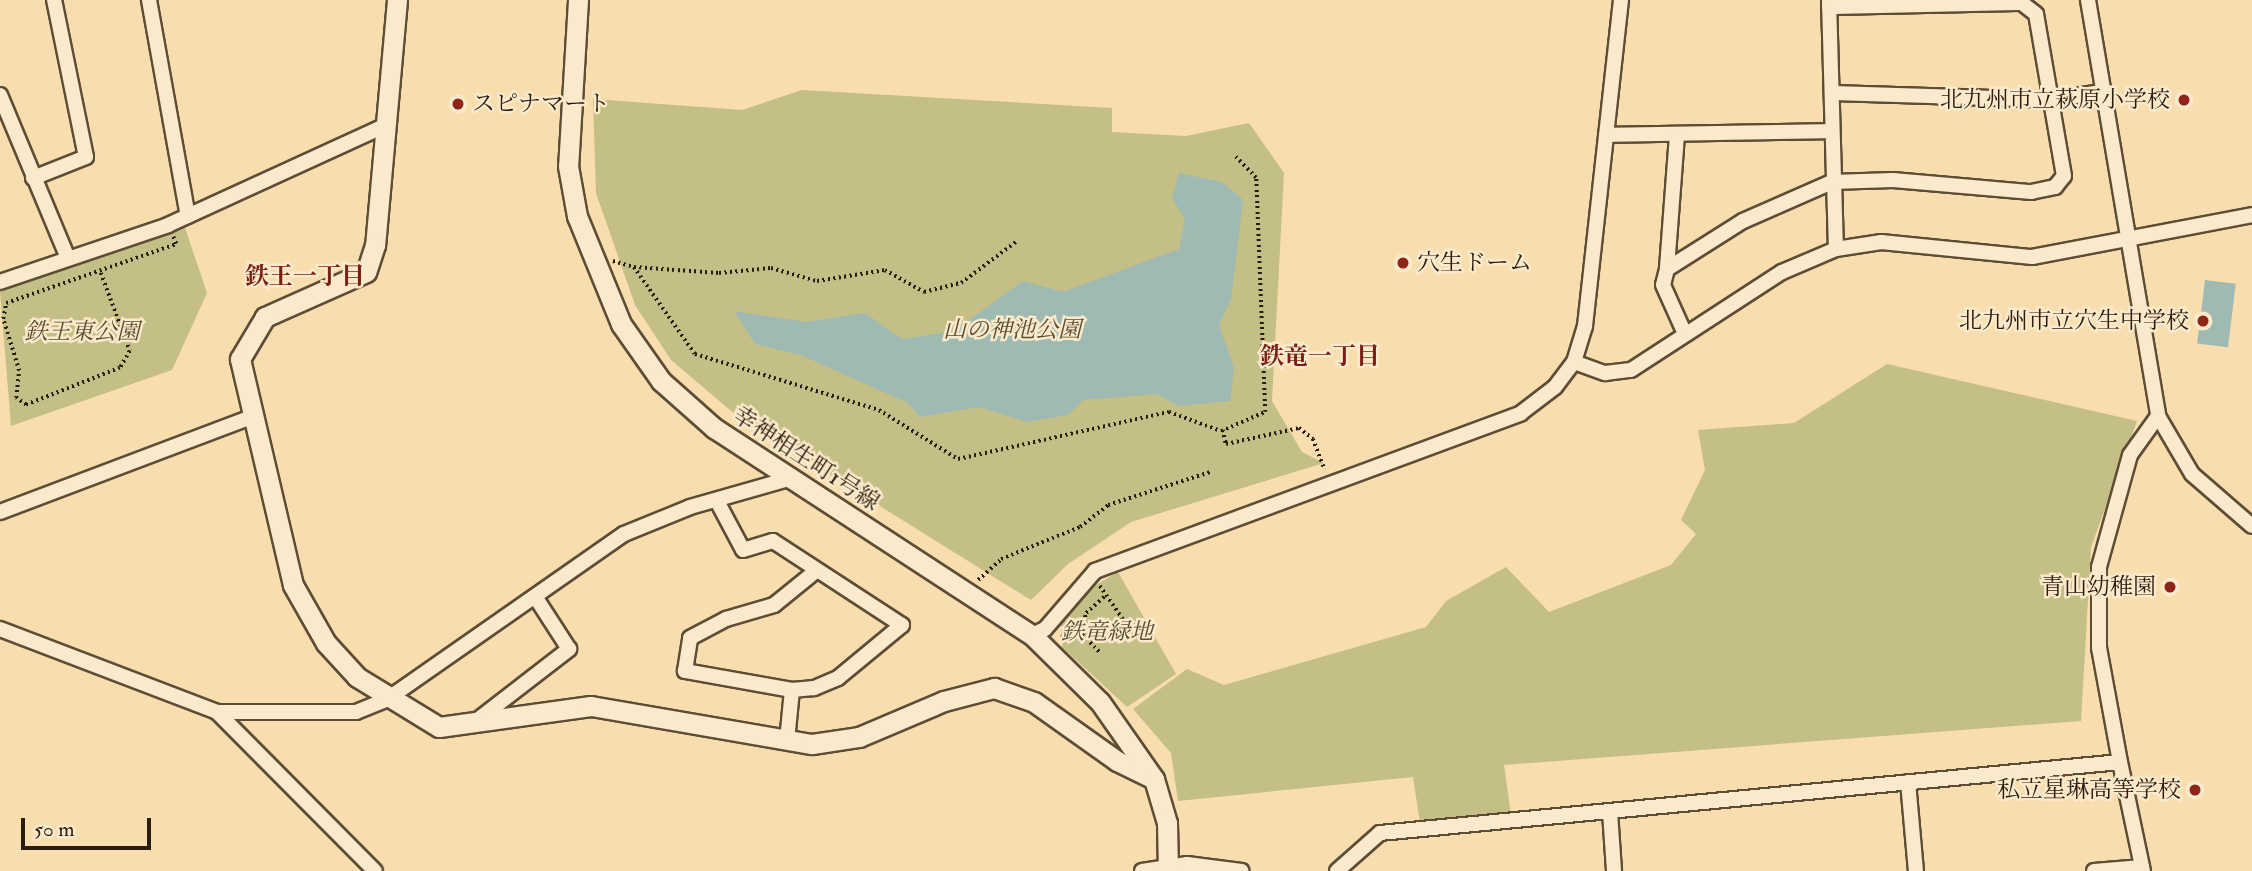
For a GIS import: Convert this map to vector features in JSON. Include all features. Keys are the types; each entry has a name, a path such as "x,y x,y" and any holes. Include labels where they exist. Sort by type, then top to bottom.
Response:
{"street":[{"path":"33,178 86,157 54,0"},
{"path":"149,0 188,216"},
{"path":"397,0 375,245 366,272 265,317 248,337 240,359 249,418 293,585 326,643 386,700 439,727 471,726 591,706 787,741 859,737 944,701 995,688 1034,702 1117,761 1154,779"},
{"name":"幸神相生町1号線","path":"578,0 568,166 590,254 621,324 661,381 714,428 972,596 1039,632 1100,702 1154,779 1167,823 1168,870"},
{"path":"1039,632 1092,574 1330,480 1521,413 1574,362 1585,326 1621,0"},
{"path":"2088,0 2125,236 2158,416 2192,474 2252,526"},
{"path":"1667,269 1743,220 1832,182 1893,180 2031,192 2055,187 2064,176 2036,14 2022,3 1829,3 1833,93 1832,182 1836,249"},
{"path":"1833,93 2050,100 2101,92"},
{"path":"0,95 67,256"},
{"path":"0,282 67,256 168,225 386,125"},
{"path":"1606,135 1831,131"},
{"path":"1676,135 1667,269 1663,285 1685,334"},
{"path":"1574,362 1605,373 1631,370 1782,272 1836,249 1881,242 2032,257 2111,246 2125,236 2252,215"},
{"path":"2094,871 2143,869 2099,648 2099,567 2130,455 2158,416"},
{"path":"0,512 249,418"},
{"path":"0,629 217,712 326,716 386,700 537,598 624,534 792,478"},
{"path":"717,501 743,550 773,541 902,625 838,678 792,690 685,671 690,638 774,606 817,570"},
{"path":"471,726 569,649 537,598"},
{"path":"787,741 792,690"},
{"path":"217,712 375,871"},
{"path":"1337,871 1380,833 2120,762"},
{"path":"1908,782 1916,871"},
{"path":"1610,811 1614,871"},
{"path":"1142,871 1168,870 1187,863 1242,871"}],"path":[{"path":"634,267 695,354 879,410 958,459 1169,412 1221,431 1265,412 1266,401 1256,178 1234,155"},
{"path":"101,273 130,351 120,368 26,404 16,398 19,370 3,319 6,303 101,273 176,244 168,225"},
{"path":"590,254 634,267 719,273 771,268 817,281 886,270 923,292 961,283 1017,241"},
{"path":"1221,431 1226,444 1299,428 1313,439 1330,480"},
{"path":"972,596 981,574 1000,559 1080,527 1108,505 1210,472"},
{"path":"1092,574 1125,622"},
{"path":"1039,632 1069,639 1080,633 1086,613 1106,594"},
{"path":"1080,633 1099,652"}],"green space":[{"name":"山の神池公園","path":"802,90 1112,108 1112,132 1186,136 1249,123 1284,173 1272,401 1302,452 1324,463 1131,522 1068,564 1031,600 743,421 671,360 635,305 596,193 593,99 742,110"},
{"name":"鉄王東公園","path":"185,228 207,293 172,370 11,426 0,291"},
{"path":"1887,364 2137,421 2091,547 2081,721 1504,765 1511,815 1420,823 1413,777 1178,801 1171,753 1133,709 1187,669 1224,685 1426,627 1446,601 1506,567 1549,612 1671,565 1696,534 1681,520 1705,470 1698,430 1794,423"},
{"name":"鉄竜緑地","path":"1118,572 1176,674 1127,707 1062,647 1061,622 1091,588"}],"water":[{"path":"1179,173 1222,182 1243,200 1231,299 1219,325 1234,368 1230,401 1178,406 1157,394 1083,400 1068,415 1027,422 979,407 920,417 908,403 803,356 755,344 734,311 806,322 865,313 902,339 954,331 1023,281 1063,292 1179,249 1185,219 1172,198"},
{"path":"2205,280 2236,284 2228,347 2197,344"}],"place":[{"name":"北九州市立萩原小学校","path":"2184,100"},
{"name":"スピナマート","path":"458,104"},
{"name":"穴生ドーム","path":"1403,263"},
{"name":"北九州市立穴生中学校","path":"2203,321"},
{"name":"青山幼稚園","path":"2170,587"},
{"name":"私立星琳高等学校","path":"2195,790"}],"district":[{"name":"鉄王一丁目","path":"305,277"},
{"name":"鉄竜一丁目","path":"1320,357"}]}
